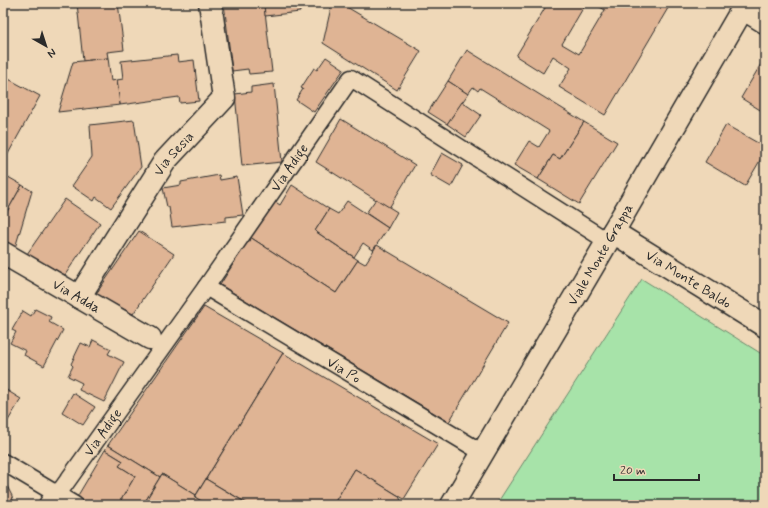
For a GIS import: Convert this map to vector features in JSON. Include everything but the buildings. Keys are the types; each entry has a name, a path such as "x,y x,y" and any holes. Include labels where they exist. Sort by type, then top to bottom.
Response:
{"street":[{"name":"Via Sesia","path":"79,297 165,161 224,98 210,3"},
{"path":"744,6 765,22"},
{"name":"Viale Monte Grappa","path":"452,505 744,6"},
{"name":"Via Monte Baldo","path":"610,236 765,326"},
{"name":"Via Adda","path":"3,253 150,338"}],"lane":[{"name":"Via Adige","path":"61,501 206,287 351,78 610,236"},
{"name":"Via Po","path":"206,287 482,453"},
{"path":"3,462 61,501"}],"green space":[{"path":"642,279 765,356 765,505 496,505"}]}
